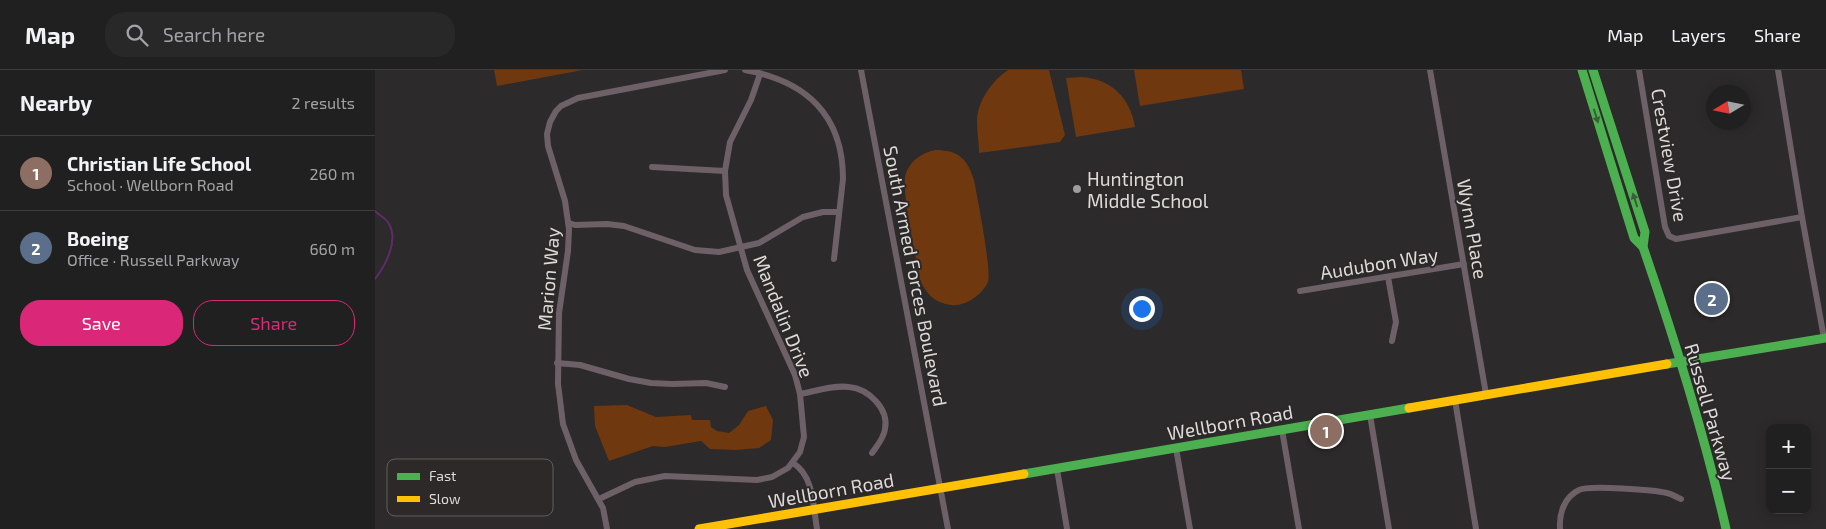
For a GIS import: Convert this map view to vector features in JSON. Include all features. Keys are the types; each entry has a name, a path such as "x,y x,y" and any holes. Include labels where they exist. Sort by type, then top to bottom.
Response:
{"street":[{"name":"Marion Way","path":"607,529 603,508 576,460 563,424 557,363 559,313 568,251 569,223 565,201 547,140 550,122 561,106 585,96 725,70"},
{"path":"745,70 793,85 815,101 827,116 840,147 843,166 834,259"},
{"name":"South Armed Forces Boulevard","path":"861,70 948,529"},
{"name":"Wynn Place","path":"1430,70 1486,394"},
{"name":"Russell Parkway","path":"1582,70 1634,238 1643,247"},
{"name":"Russell Parkway","path":"1593,70 1645,232 1643,247 1681,363 1707,453 1726,529"},
{"name":"Crestview Drive","path":"1639,70 1665,227 1669,236 1676,239 1802,217"},
{"path":"1778,70 1802,217 1825,338"},
{"name":"Mandalin Drive","path":"760,74 751,100 730,142 725,171 725,187 728,206 753,282 791,364 800,394 804,437 800,452 793,463"},
{"path":"652,167 725,171"},
{"path":"569,223 575,225 607,224 624,226 701,251 723,252 759,243 803,217 823,212 839,212"},
{"name":"Audubon Way","path":"1300,291 1464,264"},
{"path":"1388,276 1396,322 1392,340"},
{"name":"Wellborn Road","path":"699,529 1057,470 1369,414 1825,338"},
{"path":"557,363 580,365 629,379 651,383 706,383 725,387"},
{"path":"800,394 841,386 861,389 869,394 882,410 885,419 885,430 882,439 872,453"},
{"path":"1455,400 1476,529"},
{"path":"1369,414 1389,529"},
{"path":"1282,430 1299,529"},
{"path":"1176,448 1190,529"},
{"path":"599,499 625,486 654,478 676,476 757,480 780,474 793,463 801,468 808,478 817,529"},
{"path":"1057,470 1067,529"},
{"path":"1560,529 1564,504 1570,496 1580,489 1593,487 1667,493 1681,499"}],"shaded area":[{"path":"494,70 583,70 497,86"},
{"path":"1008,70 1049,70 1065,135 1060,142 979,153 977,122 980,107 991,86"},
{"path":"1134,70 1241,70 1244,89 1140,106"},
{"path":"1081,77 1102,82 1118,92 1129,107 1135,127 1076,137 1066,78"},
{"path":"935,150 956,154 968,166 974,180 986,249 988,282 973,299 956,305 945,304 936,300 929,294 920,280 907,208 905,181 908,168 917,158"},
{"path":"627,405 656,417 691,415 692,420 710,420 711,427 717,431 729,433 739,425 748,411 766,406 773,420 771,440 759,448 736,450 710,449 701,441 665,447 653,446 609,461 595,426 594,406"}],"waterway":[{"path":"375,211 388,222 392,231 392,245 383,267 375,279"}],"traffic: fast":[{"path":"1582,70 1634,238 1643,247"},
{"path":"1593,70 1645,232 1643,247 1688,387 1726,529"},
{"path":"1667,364 1826,338"},
{"path":"1024,474 1409,408"}],"traffic: slow":[{"path":"1409,408 1667,364"},
{"path":"699,529 1024,474"}],"place":[{"name":"Huntington Middle School","path":"1077,189"},
{"name":"Boeing","path":"1712,299"},
{"name":"Christian Life School","path":"1326,431"}]}
